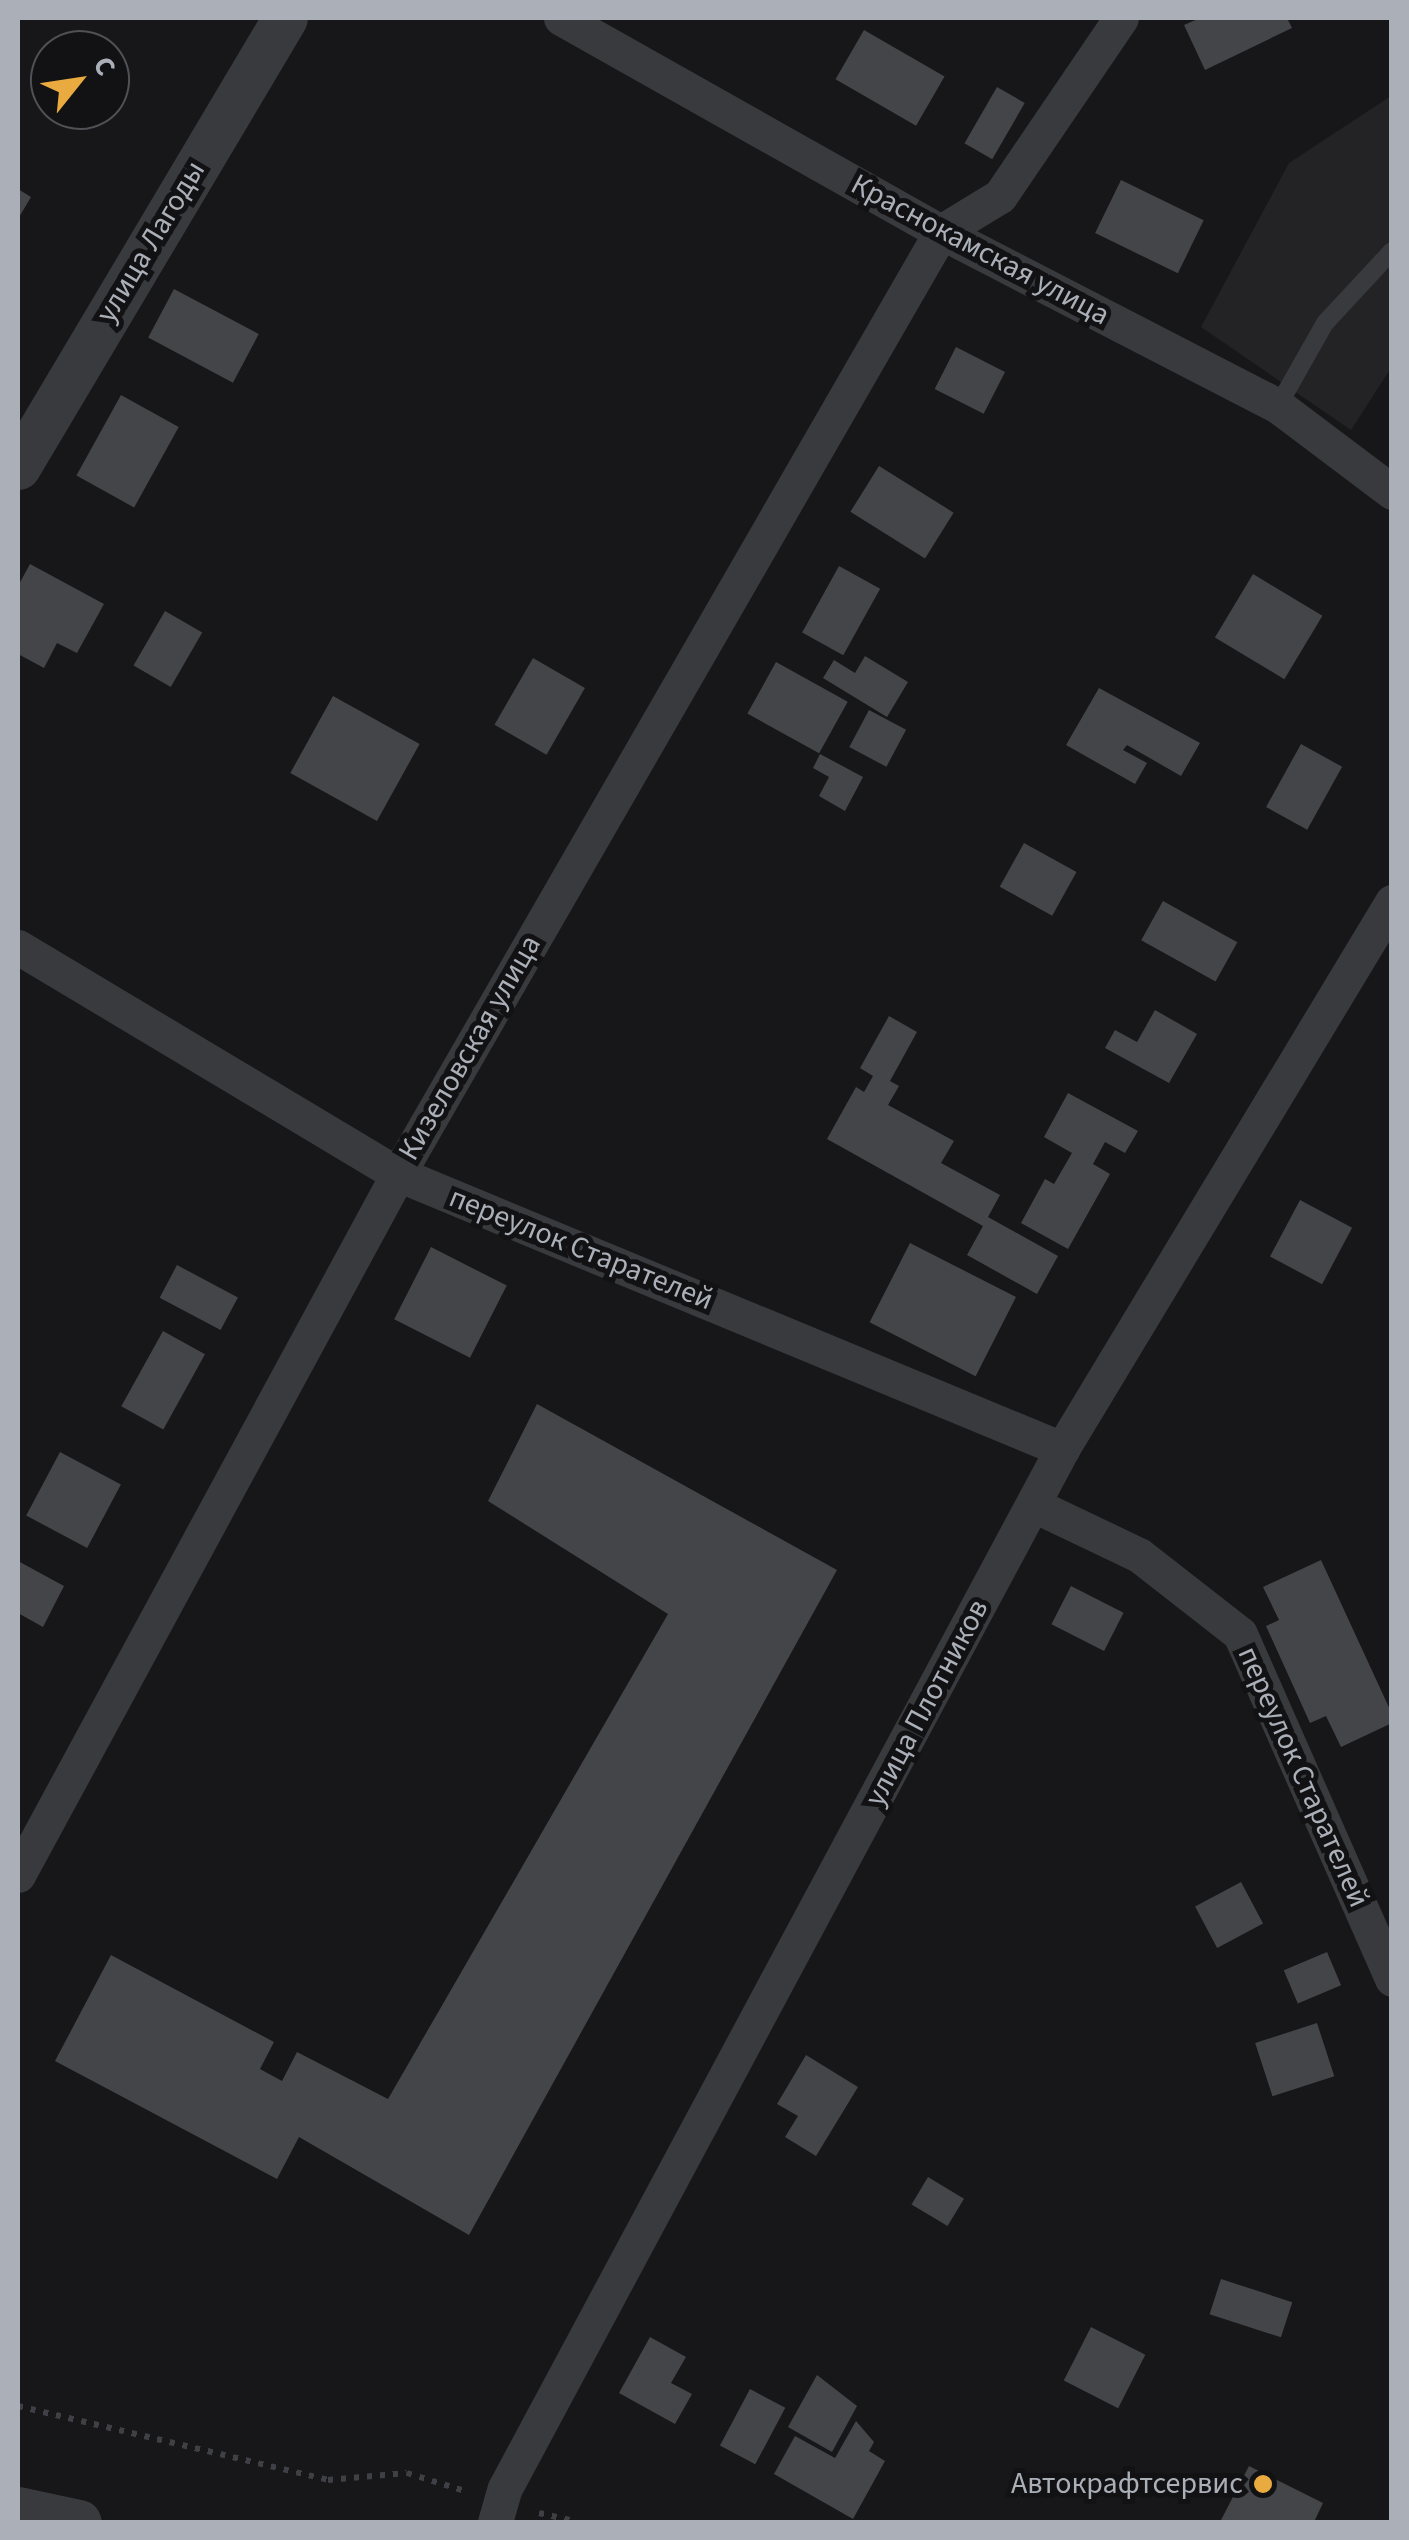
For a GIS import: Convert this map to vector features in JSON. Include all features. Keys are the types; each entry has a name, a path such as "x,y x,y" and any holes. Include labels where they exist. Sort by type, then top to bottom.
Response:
{"street":[{"name":"улица Лагоды","path":"18,467 284,18"},
{"name":"Краснокамская улица","path":"561,18 940,232 1278,406 1392,492"},
{"path":"940,232 1000,196 1121,18"},
{"name":"Кизеловская улица","path":"18,1875 398,1174 940,232"},
{"name":"улица Плотников","path":"499,2512 1062,1448 1392,902"},
{"name":"переулок Старателей","path":"18,947 398,1174 1062,1448"},
{"name":"переулок Старателей","path":"1034,1505 1139,1555 1240,1634 1392,1979"},
{"path":"18,2509 79,2522"}],"lane":[{"path":"1278,406 1325,323 1392,252"}],"path":[{"path":"18,2406 328,2480 407,2473 499,2512"}],"shaded area":[{"path":"1391,96 1391,368 1351,430 1201,327 1289,163"}],"building":[{"path":"1200,18 1287,18 1292,28 1205,70 1184,25"},
{"path":"864,30 945,76 916,126 836,79"},
{"path":"997,87 1025,103 992,159 964,143"},
{"path":"1121,180 1204,220 1178,273 1095,233"},
{"path":"18,189 31,197 18,219"},
{"path":"174,289 259,334 233,383 148,338"},
{"path":"956,347 1005,372 984,414 935,389"},
{"path":"121,395 179,427 134,507 76,475"},
{"path":"879,466 954,513 925,558 850,512"},
{"path":"30,564 104,604 77,653 57,643 44,668 18,654 18,586"},
{"path":"839,566 880,589 843,655 802,632"},
{"path":"1253,574 1322,616 1284,679 1215,637"},
{"path":"165,611 202,632 171,687 134,666"},
{"path":"865,656 908,682 887,717 823,678 834,660 855,673"},
{"path":"533,658 585,688 546,755 494,725"},
{"path":"776,662 848,702 819,753 747,714"},
{"path":"1099,688 1200,743 1181,776 1127,745 1123,750 1147,763 1135,784 1066,745"},
{"path":"333,696 420,744 377,821 290,773"},
{"path":"869,710 906,730 886,767 849,747"},
{"path":"1301,744 1342,767 1307,830 1266,807"},
{"path":"820,754 863,777 845,811 819,796 829,777 813,768"},
{"path":"1024,843 1076,872 1052,916 1000,887"},
{"path":"1163,901 1237,942 1216,982 1141,940"},
{"path":"1155,1010 1197,1034 1169,1083 1105,1048 1115,1030 1137,1042"},
{"path":"889,1016 917,1032 890,1081 899,1086 888,1105 954,1141 941,1163 1000,1195 988,1217 1058,1256 1037,1294 967,1255 983,1226 827,1139 856,1087 864,1092 873,1076 860,1068"},
{"path":"1068,1093 1138,1131 1125,1153 1105,1142 1093,1164 1110,1174 1068,1249 1021,1223 1045,1179 1054,1184 1072,1153 1044,1137"},
{"path":"1300,1200 1352,1228 1322,1284 1270,1257"},
{"path":"910,1243 1016,1297 976,1376 870,1322"},
{"path":"431,1247 507,1286 470,1358 394,1319"},
{"path":"177,1265 238,1297 221,1330 160,1298"},
{"path":"163,1331 205,1354 163,1429 121,1406"},
{"path":"537,1404 837,1570 469,2235 299,2137 277,2179 55,2061 111,1955 274,2042 260,2069 282,2081 297,2052 388,2099 668,1614 488,1501"},
{"path":"60,1452 121,1484 87,1548 26,1516"},
{"path":"1321,1560 1392,1714 1392,1723 1341,1747 1326,1716 1310,1723 1266,1626 1279,1620 1263,1587"},
{"path":"18,1561 64,1586 43,1627 18,1613"},
{"path":"1071,1586 1124,1613 1104,1651 1051,1624"},
{"path":"1241,1882 1263,1923 1217,1948 1195,1906"},
{"path":"1327,1952 1341,1985 1298,2004 1284,1970"},
{"path":"1317,2023 1334,2076 1272,2096 1255,2043"},
{"path":"806,2055 858,2087 816,2156 785,2137 798,2116 777,2104"},
{"path":"928,2177 964,2199 948,2226 912,2204"},
{"path":"1221,2279 1292,2302 1281,2337 1210,2314"},
{"path":"1091,2327 1145,2355 1118,2408 1064,2380"},
{"path":"650,2337 686,2357 671,2383 692,2394 675,2424 619,2393"},
{"path":"817,2375 857,2406 832,2452 788,2427"},
{"path":"750,2389 785,2408 755,2464 720,2446"},
{"path":"856,2421 874,2442 869,2451 885,2461 853,2519 774,2474 795,2436 835,2458"},
{"name":"Автокрафтсервис","path":"1249,2466 1323,2503 1314,2522 1220,2522"}],"place":[{"name":"Автокрафтсервис","path":"1263,2484"}]}
